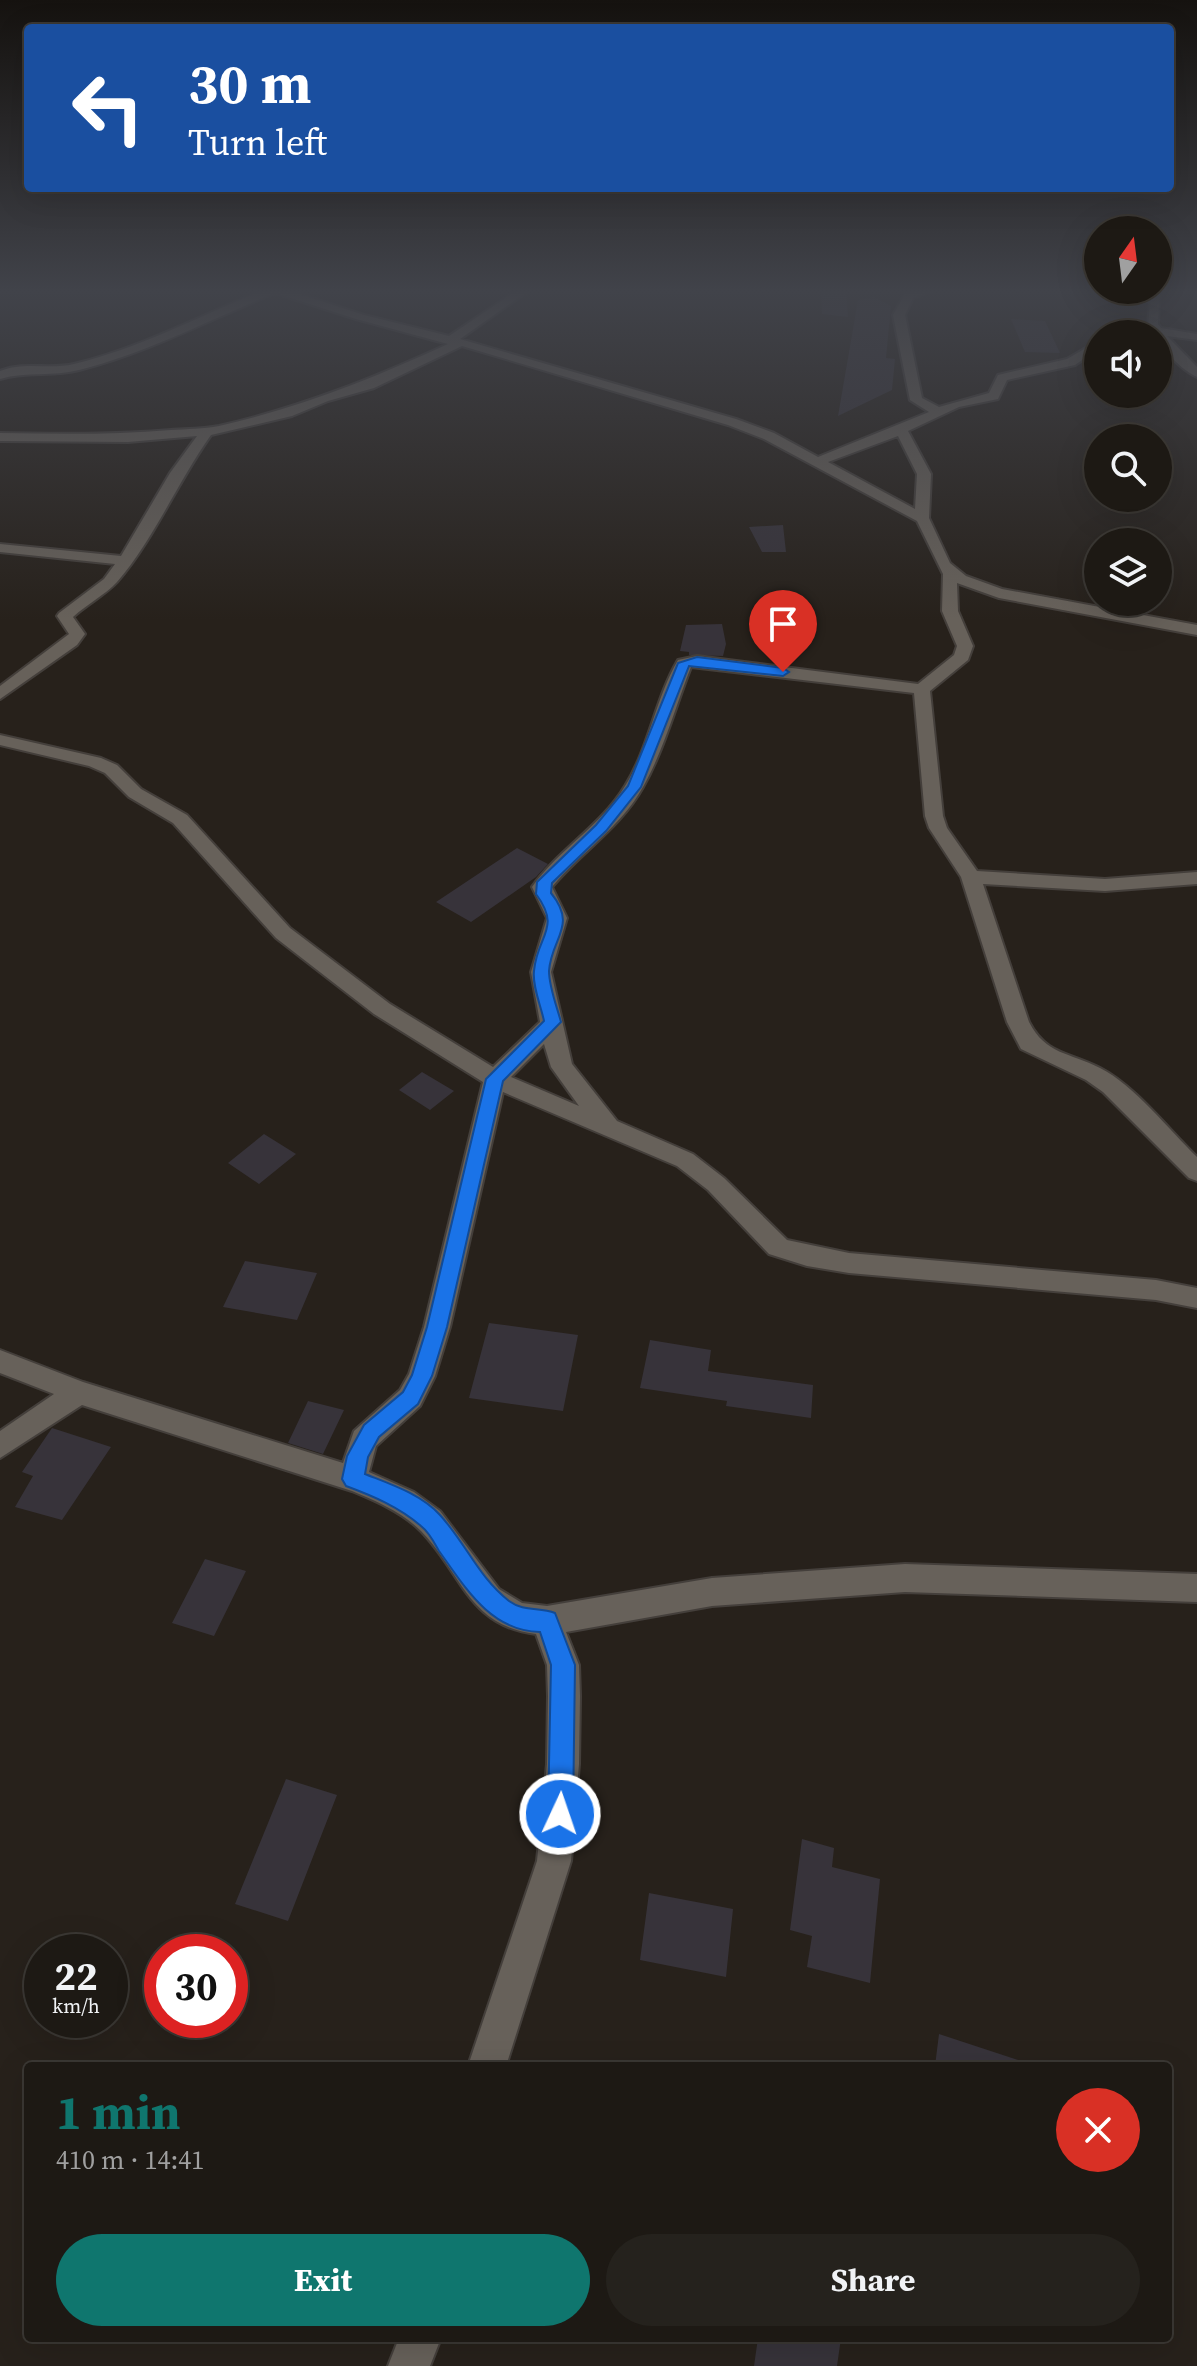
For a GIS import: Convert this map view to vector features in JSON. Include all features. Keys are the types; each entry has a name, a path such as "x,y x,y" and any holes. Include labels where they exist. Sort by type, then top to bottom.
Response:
{"street":[{"path":"0,437 128,438 206,432 288,413 321,399"},
{"path":"657,399 769,436 922,518"},
{"path":"916,399 939,412"},
{"path":"816,462 901,430 955,404 977,399"},
{"path":"901,430 924,474 922,518 944,565 951,573 999,593 1197,630"},
{"path":"0,694 71,642 77,634 76,628 65,616 109,582 126,561 177,473 206,432"},
{"path":"0,548 126,561"},
{"path":"610,1129 562,1067 541,972 557,918 542,887 563,861 601,828 634,787 684,663 697,661 922,689 962,657 965,646 947,610 946,592 951,573"},
{"path":"922,689 934,816 938,828 971,877 1018,1022 1029,1044 1111,1086 1158,1129 1197,1172"},
{"path":"0,740 95,762 111,769 135,793 180,819 283,933 382,1009 495,1079 700,1169 778,1247 807,1256 1010,1279 1156,1290 1197,1298"},
{"path":"971,877 1105,885 1197,878"},
{"path":"353,1479 364,1440 410,1398 422,1376 437,1327 495,1079 553,1022"},
{"path":"0,1361 79,1392 353,1479 396,1496 431,1520 478,1588 502,1610 524,1620 547,1621 712,1592 905,1578 1197,1588"},
{"path":"0,1446 79,1392"},
{"path":"488,2062 554,1861 563,1776 564,1696 563,1665 547,1621"},
{"path":"409,2366 418,2342"}],"building":[{"path":"841,399 872,399 838,416"},
{"path":"783,525 786,552 762,552 749,527"},
{"path":"722,624 726,644 723,656 689,655 689,652 680,651 686,625"},
{"path":"517,848 548,864 536,877 471,922 436,902"},
{"path":"422,1072 454,1091 430,1110 399,1090"},
{"path":"264,1134 296,1154 259,1184 228,1163"},
{"path":"245,1261 317,1273 297,1320 223,1307"},
{"path":"489,1323 578,1335 563,1411 469,1398"},
{"path":"650,1340 711,1350 708,1371 813,1385 811,1418 726,1406 727,1401 640,1388"},
{"path":"308,1401 344,1410 323,1454 288,1443"},
{"path":"52,1428 111,1447 62,1520 15,1507 33,1476 22,1472"},
{"path":"205,1559 246,1571 214,1636 172,1623"},
{"path":"286,1779 337,1795 288,1921 235,1904"},
{"path":"802,1839 834,1848 832,1867 880,1879 870,1983 807,1967 812,1936 790,1930"},
{"path":"649,1893 733,1909 726,1977 640,1960"},
{"path":"939,2034 1021,2061 1021,2062 936,2062"},
{"path":"757,2342 840,2342 837,2366 754,2366"}],"route":[{"path":"560,1814 563,1665 547,1621 524,1620 502,1610 478,1588 431,1520 396,1496 353,1479 364,1440 410,1398 422,1376 437,1327 495,1079 553,1022 541,972 557,918 554,906 544,894 544,882 601,828 634,787 684,663 697,661 783,672"}]}
